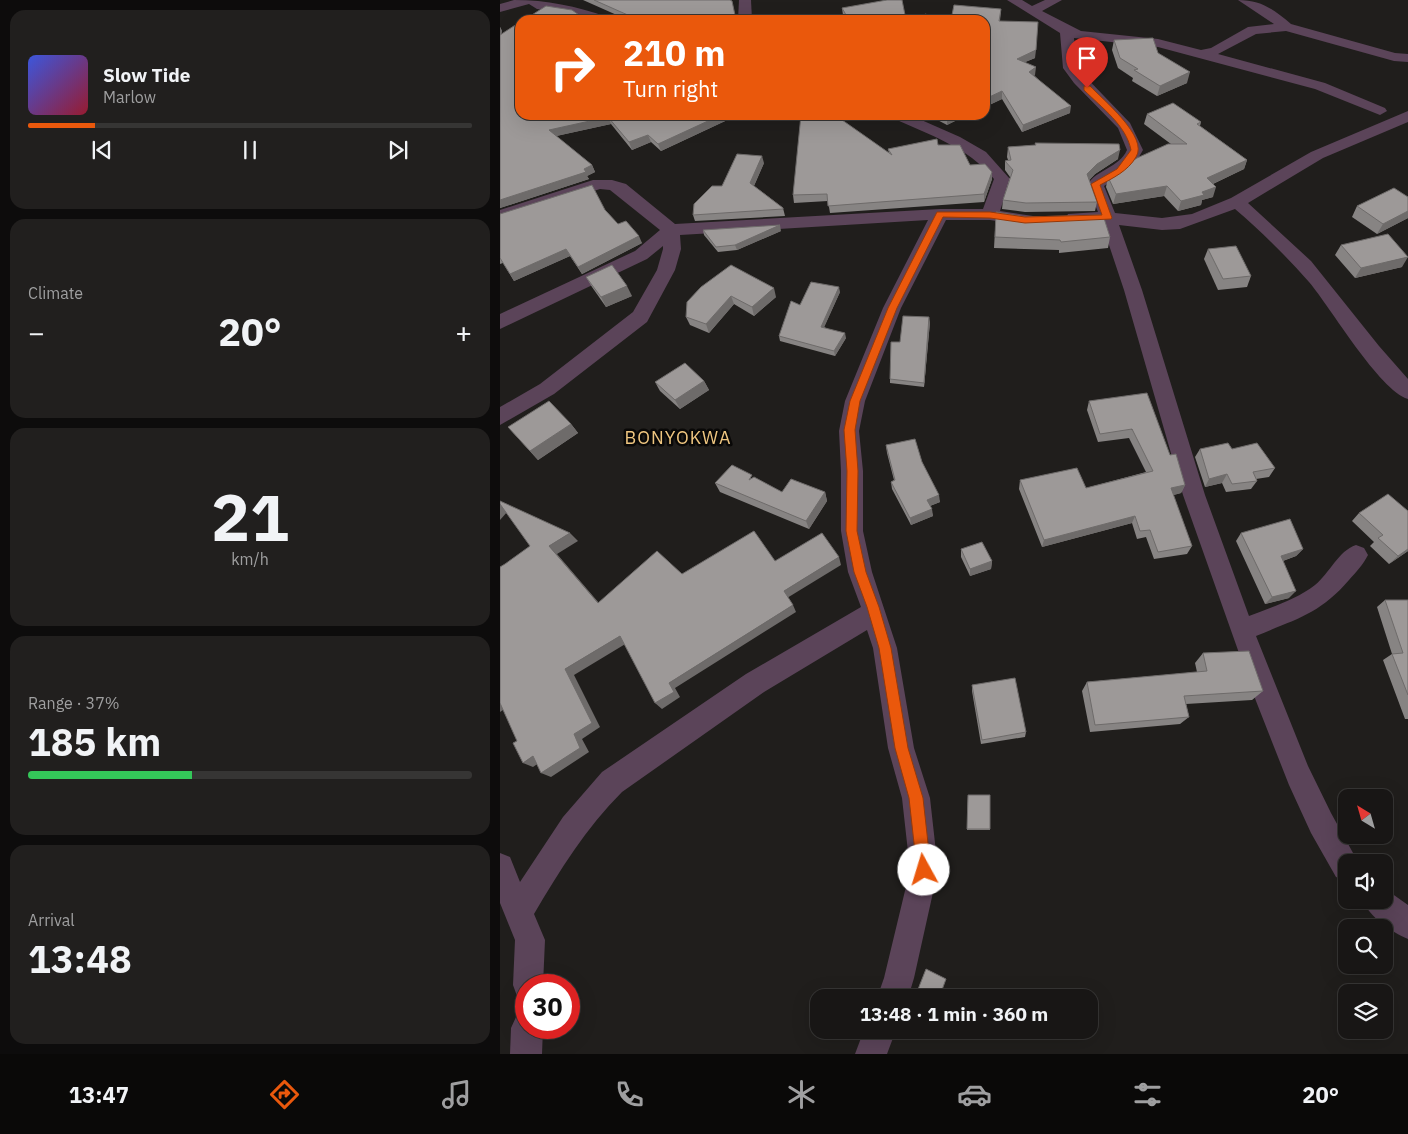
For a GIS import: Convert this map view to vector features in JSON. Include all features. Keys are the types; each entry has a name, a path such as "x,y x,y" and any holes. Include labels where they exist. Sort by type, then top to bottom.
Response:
{"street":[{"path":"500,8 530,0 542,6 575,10 588,15"},
{"path":"745,0 745,15"},
{"path":"1013,0 1067,31 1080,35 1158,43 1320,86 1380,111"},
{"path":"1031,11 1056,0"},
{"path":"1244,0 1273,16 1286,26 1394,57 1408,58"},
{"path":"1201,54 1215,51 1253,30 1286,26"},
{"path":"1067,31 1070,68 1078,80 1120,121 1132,140 1135,150 1128,163 1120,171 1095,184 1134,292 1186,470 1242,630 1278,727 1338,854"},
{"path":"1062,219 1108,218 1162,224 1180,223 1237,202 1317,155 1408,116"},
{"path":"909,120 972,148 992,164 1002,179 990,215"},
{"path":"500,216 585,187 599,184 612,185 620,188 671,230 672,249 666,270 640,317 547,389 500,417"},
{"path":"1237,202 1268,228 1305,267 1340,308 1384,368 1408,391"},
{"path":"895,989 924,870 916,798 901,748 885,648 875,612 860,572 852,531 850,430 855,401 892,308 940,214"},
{"path":"500,322 641,255 671,230 940,214 990,215 1025,220 1043,219"},
{"path":"1242,630 1310,602 1325,591 1356,555"},
{"path":"519,911 569,831 593,799 612,782 756,683 875,612"},
{"path":"500,867 530,940 528,974"},
{"path":"1389,909 1408,924"},
{"path":"526,1054 527,1039"},
{"path":"871,1054 877,1039"}],"building":[{"path":"594,0 730,0 732,1 735,15 628,15"},
{"path":"887,0 902,0 905,15 846,15 842,8"},
{"path":"954,5 1001,9 999,21 1038,22 1036,50 1017,59 1036,67 1029,72 1071,106 1023,125 1002,91 990,97 990,15 952,15"},
{"path":"546,6 572,10 579,15 532,15"},
{"path":"515,25 515,120 594,120 549,130 592,165 584,169 586,172 500,200 500,35"},
{"path":"1153,38 1158,53 1190,72 1160,86 1134,70 1138,69 1120,58 1114,40"},
{"path":"1173,103 1201,122 1197,124 1247,160 1207,178 1216,187 1202,192 1204,195 1181,201 1167,186 1116,194 1108,177 1137,158 1168,144 1187,144 1147,114"},
{"path":"611,120 710,120 658,144 648,135 629,142"},
{"path":"800,120 842,120 892,155 888,149 937,139 938,145 960,145 970,165 985,164 992,172 984,194 828,206 827,194 793,195"},
{"path":"1035,143 1119,144 1120,150 1097,164 1087,174 1097,202 1026,203 1003,200 1013,170 1005,161 1011,160 1008,147 1036,145"},
{"path":"737,154 762,156 750,183 783,209 693,215 694,204 712,186 722,186"},
{"path":"592,185 605,210 618,224 626,221 639,236 578,267 566,249 510,274 500,258 500,214"},
{"path":"1394,188 1408,197 1408,211 1383,224 1357,206"},
{"path":"996,212 1026,217 1103,215 1110,237 1061,242 1060,240 995,237"},
{"path":"780,225 735,245 716,247 703,230"},
{"path":"1388,234 1408,257 1361,268 1341,245"},
{"path":"1236,246 1251,276 1223,279 1208,249"},
{"path":"612,265 627,286 601,297 586,277"},
{"path":"731,265 774,288 752,307 731,296 706,324 686,317 687,302 701,287"},
{"path":"811,282 839,287 821,327 845,333 834,351 779,336 791,301 800,305"},
{"path":"903,316 929,317 924,383 890,379 891,342 900,342"},
{"path":"685,363 704,381 675,400 655,382"},
{"path":"1147,393 1170,455 1176,454 1185,485 1171,488 1192,546 1158,552 1150,530 1140,531 1135,516 1044,540 1020,480 1077,468 1086,488 1153,471 1132,429 1100,434 1089,401"},
{"path":"549,401 571,424 530,451 508,427"},
{"path":"915,439 922,462 939,495 927,500 932,509 910,518 891,482 895,480 886,445"},
{"path":"1228,443 1232,449 1257,443 1275,468 1253,472 1257,481 1232,484 1227,474 1209,479 1200,449"},
{"path":"732,465 752,475 749,480 754,477 782,492 791,479 825,492 806,521 715,483"},
{"path":"1388,494 1408,511 1408,549 1398,556 1378,538 1383,535 1359,513"},
{"path":"500,501 570,533 549,546 598,603 657,551 682,574 754,531 775,561 822,533 839,557 784,591 793,605 669,683 674,692 655,703 620,636 565,669 592,723 574,734 580,748 541,773 533,756 523,763 513,743 517,741 500,703 500,567 530,546 500,504"},
{"path":"1290,519 1303,549 1281,556 1296,591 1272,597 1241,533"},
{"path":"982,542 992,561 970,569 961,549"},
{"path":"1385,600 1408,600 1408,695 1392,654 1403,653"},
{"path":"1249,651 1263,691 1184,696 1189,717 1095,725 1087,682 1207,671 1203,653"},
{"path":"1015,678 1026,732 982,740 972,685"},
{"path":"968,795 990,795 990,829 967,829"},
{"path":"926,969 946,979 942,989 918,989"}],"district":[{"name":"BONYOKWA","path":"678,437"}],"route":[{"path":"924,870 916,798 901,748 885,648 860,572 852,531 850,430 852,415 855,401 873,360 892,308 940,214 990,215 1025,220 1108,218 1095,184 1120,171 1128,163 1135,150 1124,126 1101,100 1087,88"}]}
